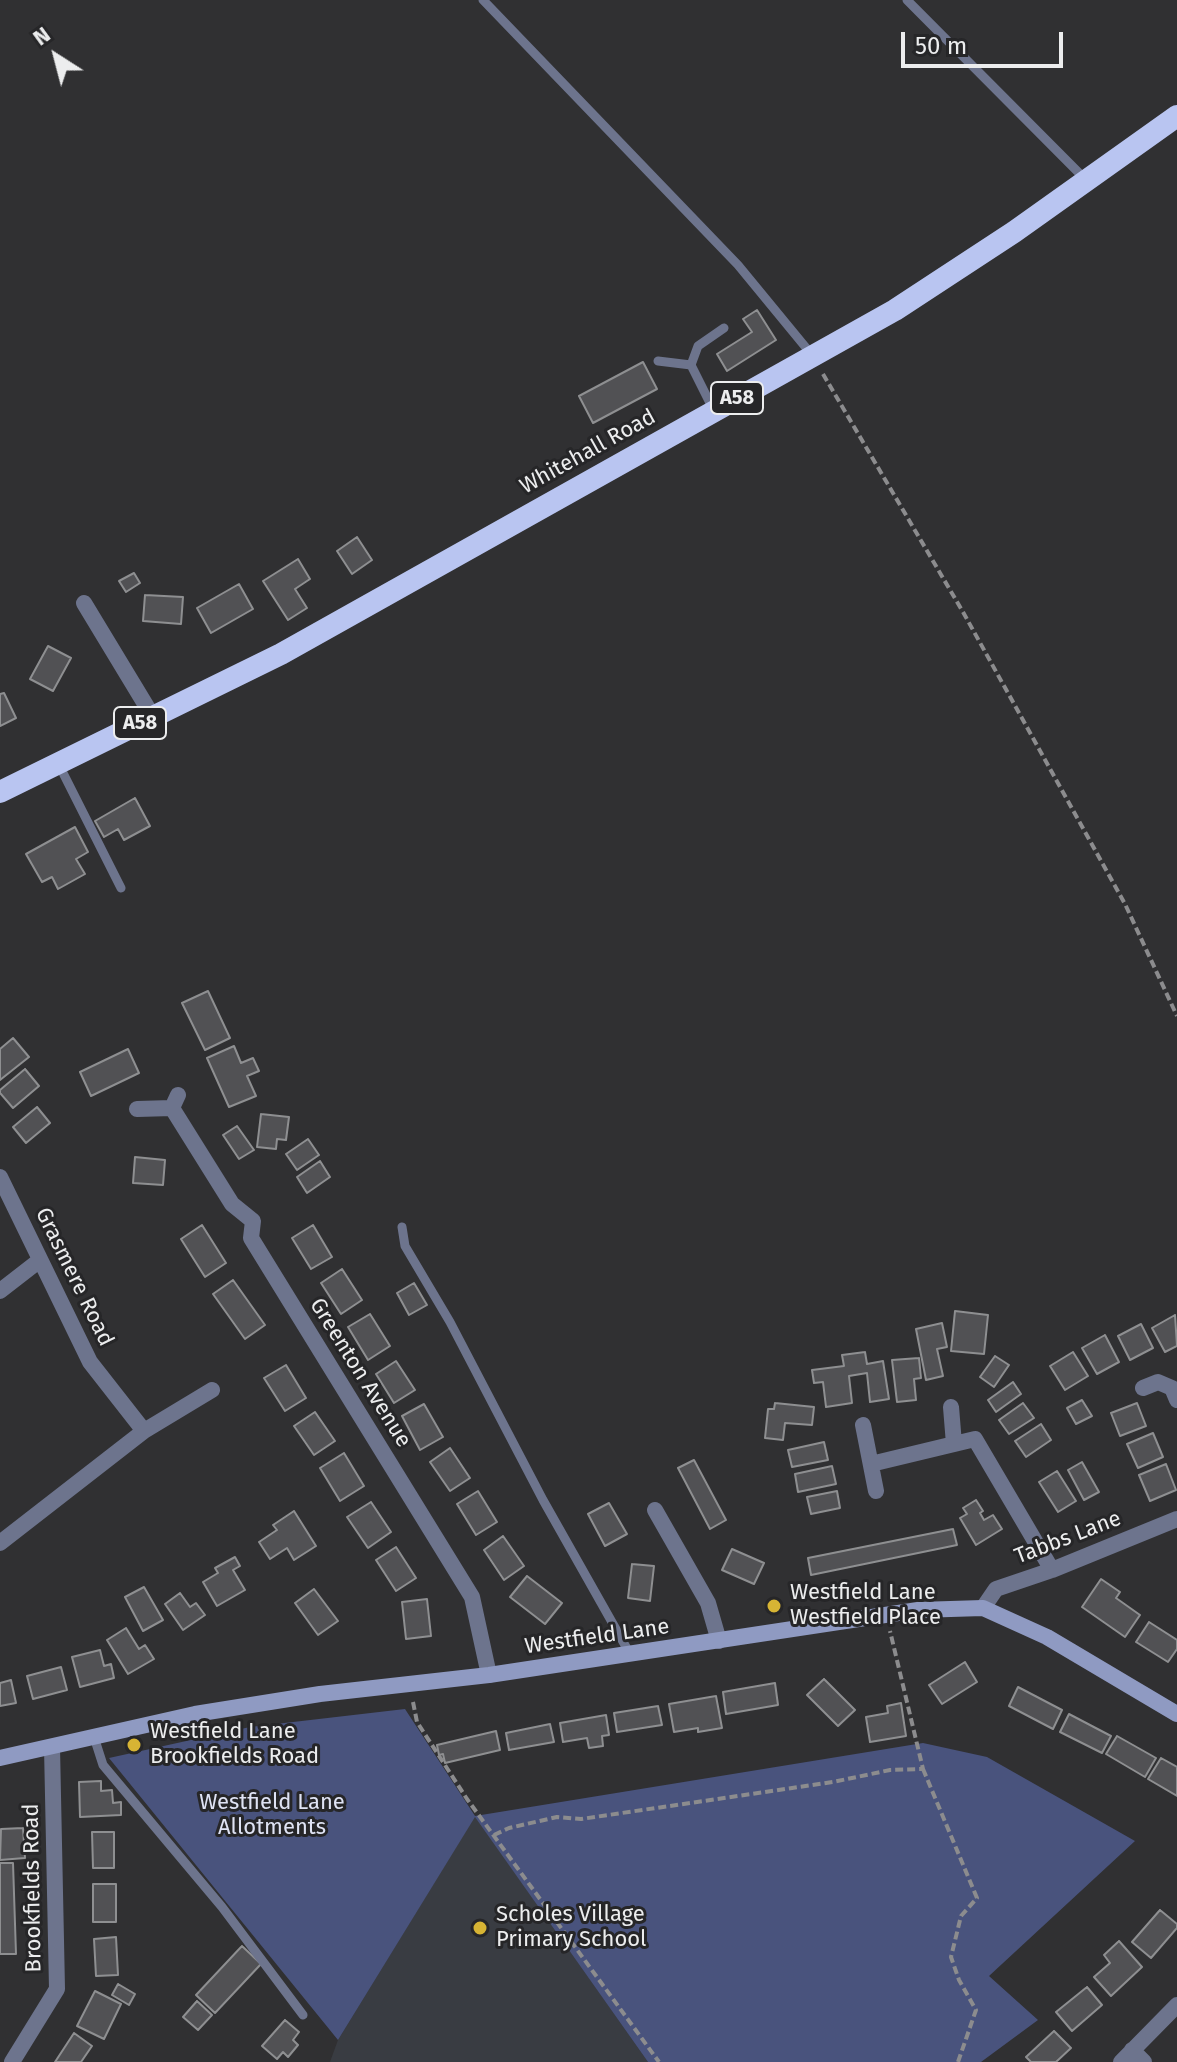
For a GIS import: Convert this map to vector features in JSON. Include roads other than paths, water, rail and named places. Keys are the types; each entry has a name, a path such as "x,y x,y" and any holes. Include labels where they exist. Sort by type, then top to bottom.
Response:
{"highway":[{"name":"Whitehall Road","path":"0,792 281,654 895,310 1087,181 1177,116"}],"main road":[{"name":"Westfield Lane","path":"0,1758 195,1714 320,1694 489,1675 918,1610 983,1608 1047,1637 1177,1714"}],"street":[{"path":"84,603 153,717"},
{"name":"Greenton Avenue","path":"137,1109 175,1102 232,1204 253,1221 251,1238 472,1597 489,1675"},
{"name":"Grasmere Road","path":"0,1177 90,1362 144,1431"},
{"path":"0,1291 40,1260"},
{"path":"1143,1388 1158,1382 1175,1394"},
{"path":"0,1543 144,1431 212,1390"},
{"path":"951,1407 954,1444"},
{"path":"863,1425 876,1491"},
{"path":"871,1464 975,1439 1052,1570"},
{"path":"655,1510 708,1603 719,1641"},
{"name":"Tabbs Lane","path":"983,1608 996,1589 1052,1570 1177,1519"},
{"name":"Brookfields Road","path":"12,2062 57,1989 52,1747"},
{"path":"1132,2058 1177,2005"}],"lane":[{"path":"483,0 738,265 813,356"},
{"path":"907,0 1087,181"},
{"path":"714,411 691,365 698,346 724,328"},
{"path":"658,361 691,365"},
{"path":"58,763 121,888"},
{"path":"402,1227 405,1246 450,1322 543,1500 630,1654"},
{"path":"94,1737 103,1765 222,1907 303,2015"}],"place":[{"name":"Westfield Lane Westfield Place","path":"774,1606"},
{"name":"Westfield Lane Brookfields Road","path":"134,1745"},
{"name":"Scholes Village Primary School","path":"480,1928"}],"park label":[{"name":"Westfield Lane Allotments","path":"272,1816"}]}
